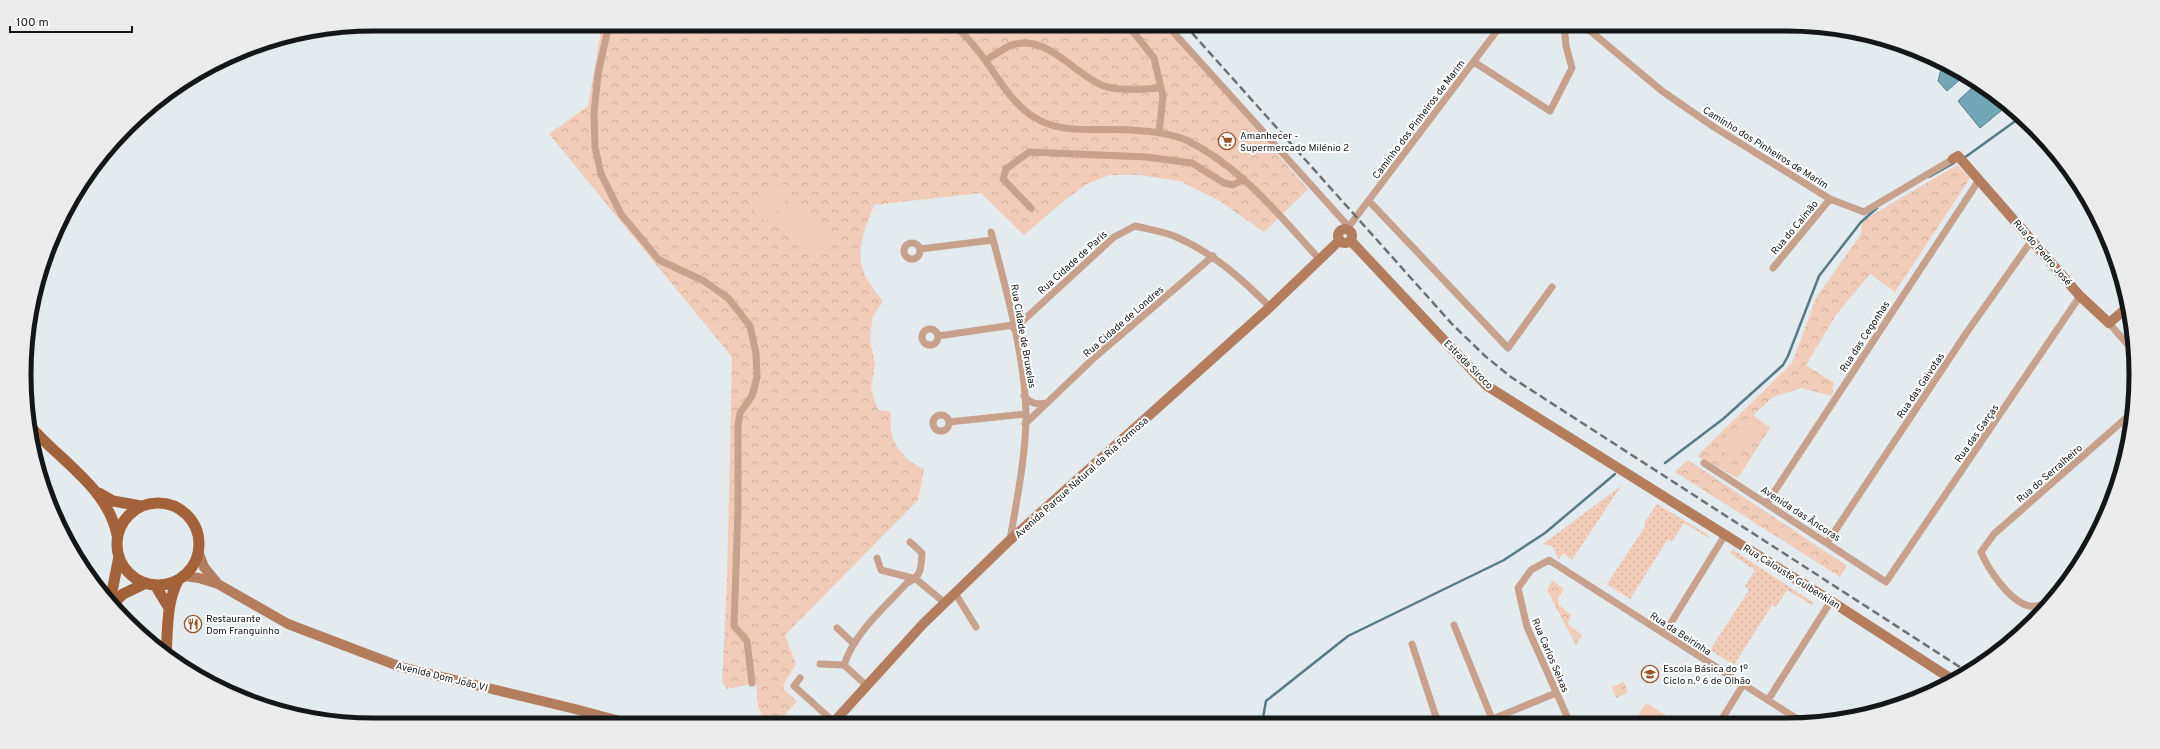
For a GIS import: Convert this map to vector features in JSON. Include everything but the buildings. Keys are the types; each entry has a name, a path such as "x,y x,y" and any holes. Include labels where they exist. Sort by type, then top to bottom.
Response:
{"main road":[{"path":"36,432 95,491 107,507 114,521 117,536 118,556 111,595"},
{"path":"95,491 113,501 141,506"},
{"path":"117,536 121,524 127,516 141,506 153,503 166,504 183,512 195,526 198,539 198,551 193,565 181,578 169,608 166,648"},
{"path":"118,556 124,568 134,577 151,584 169,608"},
{"path":"116,601 123,594 151,584 168,584 181,578"}],"street":[{"path":"607,31 598,74 594,113 595,147 601,174 621,214 659,260 704,281 729,299 750,326 756,353 757,377 752,396 740,414 738,425 738,510 733,608 734,626 747,641 752,683"},
{"path":"960,31 970,40 986,60 999,82 1022,109 1039,121 1056,127 1132,130 1187,140 1217,158 1244,179 1320,260"},
{"path":"1133,31 1154,58 1163,96 1159,134"},
{"path":"1172,31 1348,228 1352,236 1351,241 1346,243 1338,237 1340,232 1348,228"},
{"name":"Caminho dos Pinheiros de Marim","path":"1348,228 1497,31"},
{"path":"1474,62 1550,111 1572,68 1566,46 1565,31"},
{"name":"Caminho dos Pinheiros de Marim","path":"1590,31 1662,91 1714,128 1830,200 1864,212 1956,159"},
{"path":"986,60 1010,46 1032,44 1051,50 1104,87 1139,89 1161,88"},
{"path":"1031,208 1003,179 1006,169 1030,152 1146,157 1192,163 1224,183 1233,185 1244,179"},
{"name":"Rua do Pedro José","path":"1956,159 1968,168 2080,296 2109,323 2127,344"},
{"name":"Rua das Cegonhas","path":"1767,503 1979,180"},
{"name":"Rua do Caimão","path":"1773,268 1830,200"},
{"path":"1369,201 1508,348 1552,287"},
{"name":"Rua Cidade de Paris","path":"1013,327 1114,237 1135,226 1173,235 1213,256 1242,279 1270,307"},
{"name":"Rua Cidade de Bruxelas","path":"991,232 1004,279 1023,376 1026,414 1023,466 1010,540"},
{"path":"920,249 993,240"},
{"name":"Avenida Parque Natural da Ria Formosa","path":"838,718 945,603 1010,540 1270,307 1340,240"},
{"name":"Rua das Gaivotas","path":"1827,543 1967,332 2032,240"},
{"name":"Estrada Siroco","path":"1351,241 1488,386 1629,474"},
{"name":"Rua Cidade de Londres","path":"1025,424 1095,357 1213,256"},
{"name":"Rua das Garças","path":"1886,582 2080,296"},
{"path":"2109,323 2123,311"},
{"path":"938,336 1013,327"},
{"path":"1024,396 1031,403 1037,405 1047,403"},
{"path":"949,422 1026,414"},
{"name":"Rua do Serralheiro","path":"2041,604 2029,606 2015,598 1988,568 1981,552 1994,534 2126,418"},
{"name":"Avenida das Âncoras","path":"1704,463 1886,582"},
{"name":"Rua Calouste Gulbenkian","path":"1629,474 1831,600 1949,677"},
{"path":"1664,634 1725,535"},
{"path":"844,665 848,650 907,583 916,579 920,574 922,553 910,542"},
{"name":"Avenida Dom João VI","path":"198,551 204,567 218,584"},
{"path":"877,558 881,570 916,579 945,603"},
{"name":"Rua da Beirinha","path":"1549,560 1795,718"},
{"name":"Rua Carlos Seixas","path":"1549,560 1531,570 1518,588 1527,627 1568,718"},
{"name":"Avenida Dom João VI","path":"181,578 194,577 218,584 288,624 401,667 576,708 610,718"},
{"path":"955,593 976,627"},
{"path":"1768,700 1831,600"},
{"path":"1454,625 1492,718"},
{"path":"837,628 854,644"},
{"path":"1412,644 1436,718"},
{"path":"820,664 844,665 867,686"},
{"path":"800,678 794,686 828,718"},
{"path":"1722,718 1743,685"},
{"path":"1494,718 1556,693"}],"green space":[{"path":"601,31 1169,31 1308,189 1264,232 1218,200 1180,181 1138,175 1110,175 1089,183 1066,199 1024,235 981,193 874,205 864,232 860,255 866,277 883,301 872,318 870,340 875,363 871,389 878,410 891,412 891,431 897,446 908,459 924,469 918,500 785,635 796,664 783,685 784,690 797,701 782,718 763,718 758,706 756,683 727,689 722,682 727,583 732,357 549,134 588,106"},
{"path":"1957,165 1970,178 1895,292 1870,274 1836,315 1806,365 1834,383 1832,396 1801,388 1773,397 1753,415 1770,428 1738,478 1697,456 1792,363 1816,298 1861,234 1862,222"},
{"path":"776,178 792,194 766,222 749,206"},
{"path":"794,202 833,237 814,258 775,223"},
{"path":"1752,416 1766,433 1731,460 1717,443"},
{"path":"1688,460 1847,566 1840,577 1675,472"},
{"path":"1621,486 1572,560 1563,553 1559,559 1552,546 1543,544"},
{"path":"1657,504 1710,536 1709,538 1684,523 1672,542 1668,539 1630,599 1607,584 1646,525 1644,523"},
{"path":"1733,550 1814,603 1812,605 1787,590 1776,607 1772,605 1734,665 1710,650 1749,590 1745,586 1755,570 1730,553"},
{"path":"1552,580 1564,589 1558,598 1559,605 1571,615 1568,624 1582,635 1576,645 1547,590"},
{"path":"1624,682 1628,693 1616,698 1612,687"},
{"path":"1646,703 1670,718 1637,718"}],"water":[{"path":"1941,68 1960,79 1947,91 1938,81"},
{"path":"1973,87 2003,109 1980,128 1958,101"}],"waterway":[{"path":"1964,158 2016,120"},
{"path":"1929,177 1954,163"},
{"path":"1665,463 1723,419 1783,365 1788,356 1819,276 1861,222 1877,208"},
{"path":"1263,718 1266,701 1348,636 1504,560 1545,533 1615,474"}],"railway":[{"path":"1190,31 1452,324 1485,356 1511,377 1962,669"}],"place":[{"name":"Amanhecer - Supermercado Milénio 2","path":"1227,141"},
{"name":"Restaurante Dom Franguinho","path":"193,624"},
{"name":"Escola Básica do 1º Ciclo n.º 6 de Olhão","path":"1650,674"}]}
